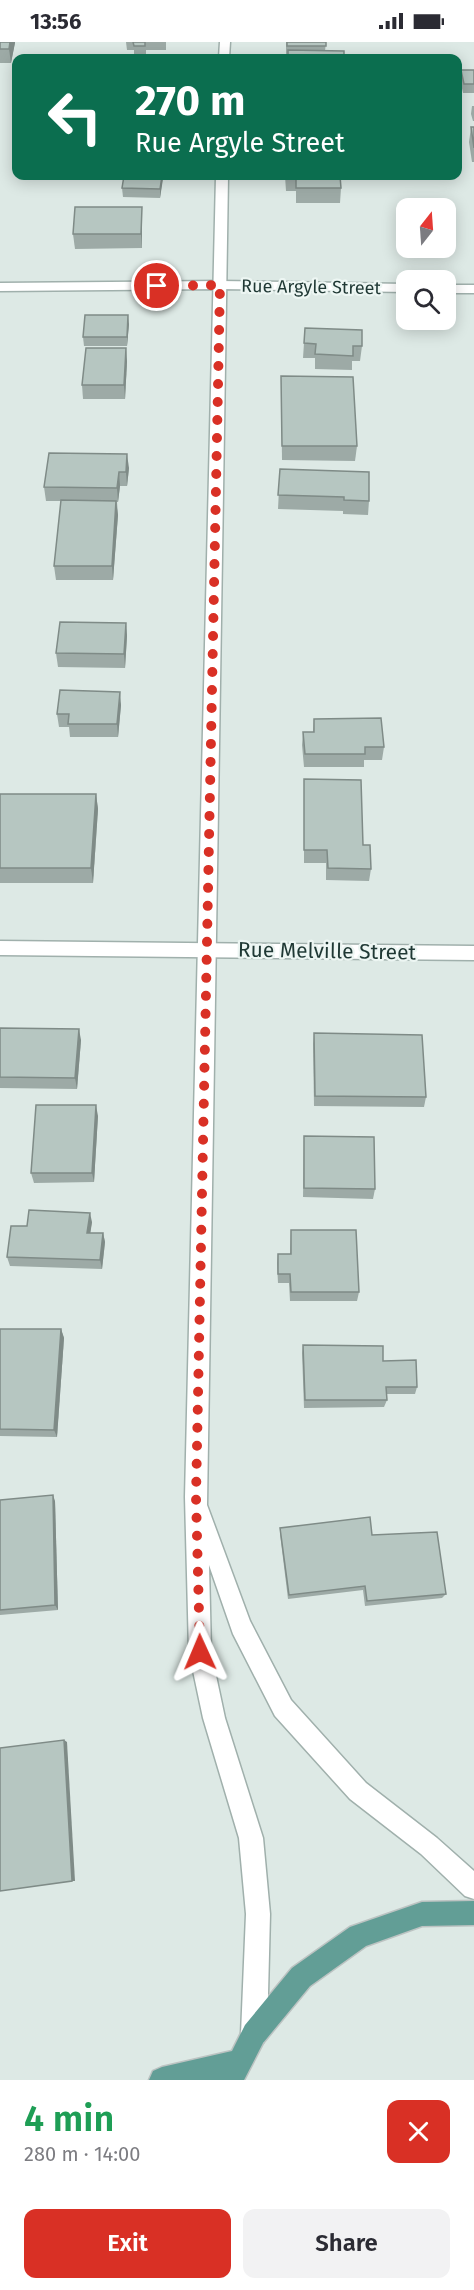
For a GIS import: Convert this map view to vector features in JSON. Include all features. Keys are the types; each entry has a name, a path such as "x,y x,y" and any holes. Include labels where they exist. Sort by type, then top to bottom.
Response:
{"main road":[{"path":"162,2080 235,2071 255,2034 301,1977 359,1936 422,1914 474,1913"}],"street":[{"path":"222,180 196,1497 200,1652 214,1718 251,1838 258,1914 255,2034"},
{"name":"Rue Argyle Street","path":"0,287 220,285 396,288"},
{"path":"456,289 474,289"},
{"name":"Rue Melville Street","path":"0,948 474,954"},
{"path":"196,1497 241,1626 283,1708 358,1791 429,1846 474,1887"}],"building":[{"path":"0,42 10,42 9,49 0,49"},
{"path":"133,42 145,42 145,46 134,46"},
{"path":"287,42 326,42 326,46 287,46"},
{"path":"288,50 344,51 344,54 288,54"},
{"path":"462,70 474,70 474,84 464,84"},
{"path":"471,127 474,127 474,148"},
{"path":"123,180 161,180 160,189 122,188"},
{"path":"296,180 340,180 341,188 296,188"},
{"path":"75,207 142,207 141,234 73,234"},
{"path":"85,315 128,315 127,337 83,337"},
{"path":"305,328 362,330 362,346 353,346 353,356 315,354 316,344 304,343"},
{"path":"86,348 126,348 124,385 82,385"},
{"path":"281,376 353,377 357,446 282,446"},
{"path":"49,453 127,454 126,472 119,472 117,488 44,487"},
{"path":"280,469 369,472 369,501 344,500 344,497 278,495"},
{"path":"61,500 116,501 112,566 54,566"},
{"path":"60,622 126,623 124,654 56,653"},
{"path":"60,690 120,692 117,724 68,724 69,714 57,714"},
{"path":"381,718 384,747 365,747 365,754 305,754 303,732 314,732 314,719"},
{"path":"304,779 361,780 363,845 370,845 371,869 328,868 327,850 304,850"},
{"path":"0,794 96,794 91,868 0,868"},
{"path":"0,1028 79,1029 75,1078 0,1077"},
{"path":"314,1033 422,1035 426,1097 315,1096"},
{"path":"36,1105 96,1105 92,1173 31,1173"},
{"path":"304,1136 374,1137 375,1189 304,1188"},
{"path":"29,1210 90,1213 87,1233 103,1233 100,1260 7,1257 11,1226 27,1226"},
{"path":"291,1230 356,1230 359,1292 291,1292 290,1274 278,1274 278,1254 291,1254"},
{"path":"0,1329 61,1329 54,1430 0,1429"},
{"path":"303,1345 383,1346 383,1361 416,1360 417,1387 386,1387 387,1400 305,1400"},
{"path":"53,1495 55,1605 0,1610 0,1500"},
{"path":"370,1517 372,1535 437,1532 446,1594 367,1601 365,1586 289,1595 280,1528"},
{"path":"64,1740 72,1881 0,1891 0,1748"}],"route":[{"path":"157,286 220,285 196,1497 200,1652"}]}
